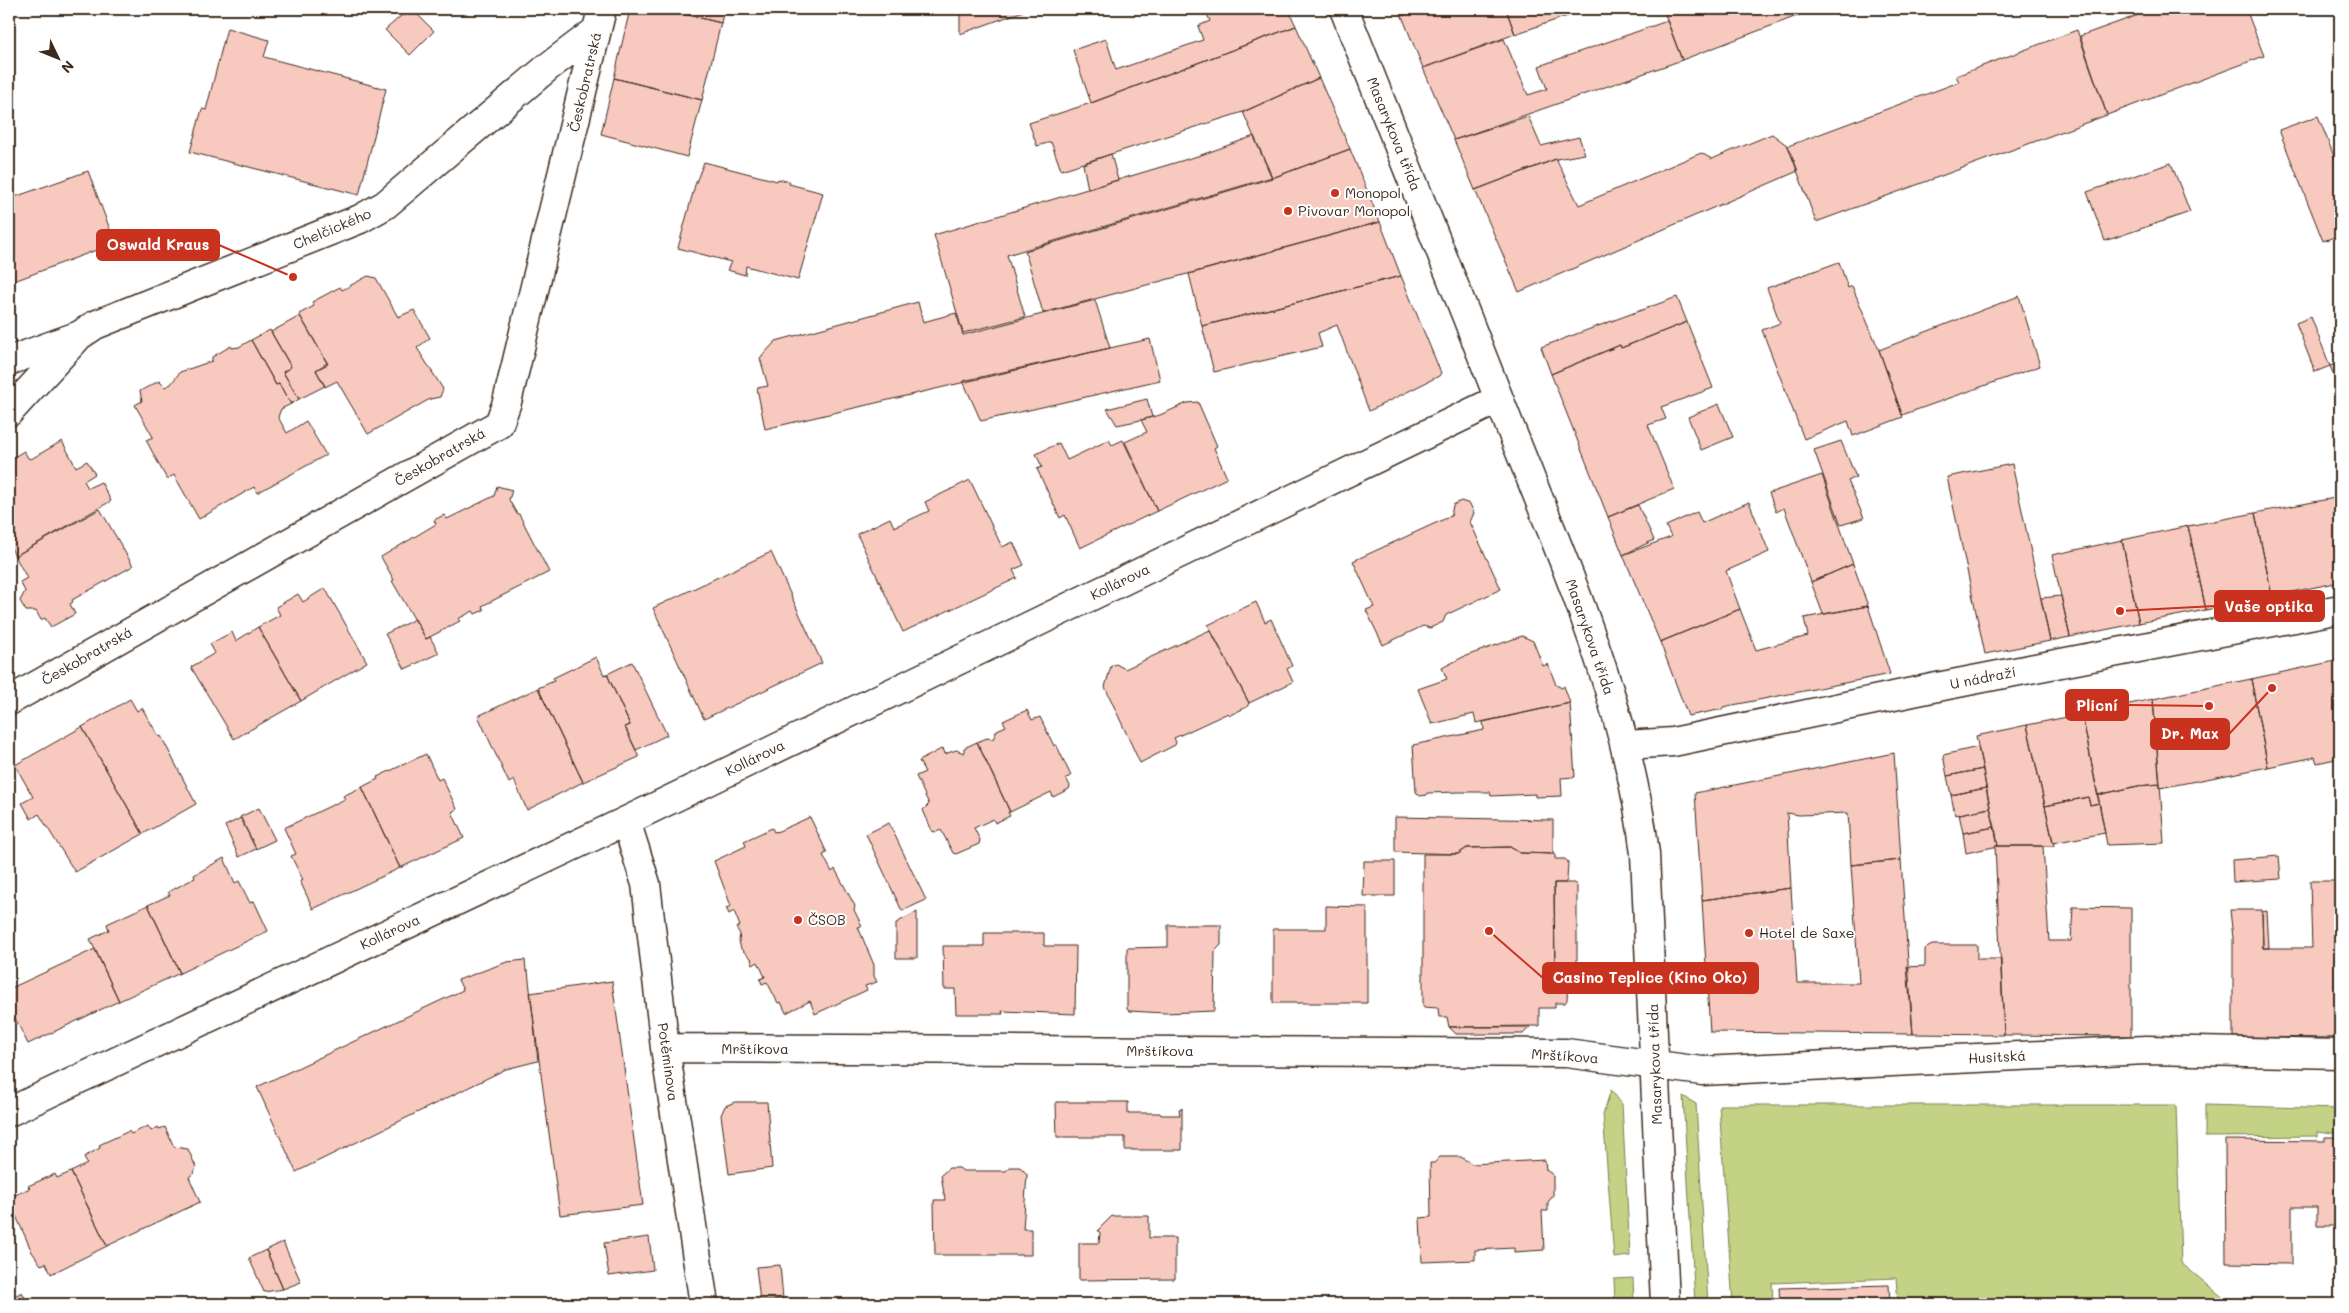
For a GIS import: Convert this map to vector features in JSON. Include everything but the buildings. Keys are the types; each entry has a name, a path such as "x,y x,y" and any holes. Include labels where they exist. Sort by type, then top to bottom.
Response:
{"street":[{"name":"Masarykova třída","path":"1344,9 1574,588 1626,746 1640,812 1645,854 1665,1304"},
{"name":"Chelčického","path":"9,361 80,335 96,325 360,219 385,206 548,67 600,19"},
{"name":"Českobratrská","path":"9,701 498,424 507,402 600,19"},
{"name":"Chelčického","path":"9,412 80,335"},
{"name":"Kollárova","path":"9,1112 626,821 1499,399"},
{"name":"U nádraží","path":"1626,746 1673,742 1932,688 2340,609"},
{"name":"Potěminova","path":"626,821 646,884 665,1048 704,1304"},
{"name":"Mrštíkova","path":"665,1048 1566,1053 1654,1066"},
{"name":"Husitská","path":"1654,1066 1702,1071 2146,1050 2340,1054"}],"green space":[{"path":"1611,1090 1622,1104 1630,1256 1614,1258 1603,1114"},
{"path":"1683,1096 1696,1104 1708,1304 1695,1304"},
{"path":"1719,1105 2176,1105 2181,1263 2231,1304 1898,1304 1896,1278 1772,1283 1773,1304 1733,1304"},
{"path":"2205,1105 2340,1109 2340,1134 2318,1131 2318,1136 2205,1137"},
{"path":"1633,1278 1634,1304 1615,1304 1614,1279"}],"place":[{"name":"Monopol","path":"1335,193"},
{"name":"Pivovar Monopol","path":"1288,211"},
{"name":"Oswald Kraus","path":"293,277"},
{"name":"Vaše optika","path":"2120,611"},
{"name":"Dr. Max","path":"2272,688"},
{"name":"Plicní","path":"2209,706"},
{"name":"ČSOB","path":"798,920"},
{"name":"Casino Teplice (Kino Oko)","path":"1489,931"},
{"name":"Hotel de Saxe","path":"1749,933"}]}
